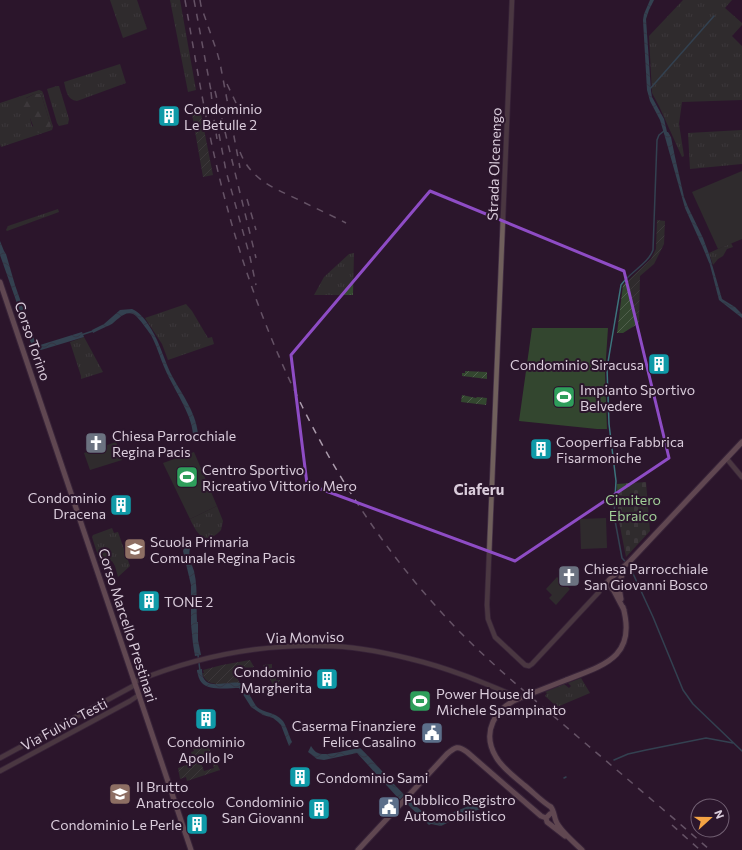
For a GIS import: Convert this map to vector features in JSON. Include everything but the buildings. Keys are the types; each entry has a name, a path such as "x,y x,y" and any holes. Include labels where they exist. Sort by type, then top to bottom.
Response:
{"main road":[{"name":"Corso Torino","path":"0,282 42,407"},
{"name":"Corso Marcello Prestinari","path":"42,407 191,850"},
{"path":"624,610 609,584 610,579 627,564 742,442"},
{"path":"612,588 617,588 627,564"},
{"path":"569,838 547,822 552,817 553,810 551,806 500,763 492,750 490,741 491,728 494,719 510,702 603,665 616,655 624,641 627,631 627,623 620,595 619,583 616,578 610,579"},
{"path":"358,850 447,754 457,747 462,748 467,752 541,816 552,817 569,838 582,850"}],"street":[{"name":"Strada Olcenengo","path":"512,0 487,615 495,637 525,665 529,666 599,592"},
{"path":"727,459 742,478"},
{"path":"599,592 610,579"},
{"path":"599,592 612,588"},
{"name":"Via Monviso","path":"0,758 135,683 201,659 248,650 282,647 324,646 354,648 384,653 448,670 520,698"},
{"name":"Via Fulvio Testi","path":"0,771 139,695"}],"highlighted area":[{"path":"430,191 624,271 669,458 515,561 307,484 291,355"}],"green space":[{"path":"110,0 137,0 147,29 123,38"},
{"path":"170,0 180,0 196,90 188,92"},
{"path":"683,0 732,0 725,8 742,23 742,25 732,36 742,46 742,100 682,102 679,124 684,156 682,157 652,93 649,36"},
{"path":"120,64 126,83 77,101 69,97 64,82"},
{"path":"59,86 69,119 68,124 59,126 47,89"},
{"path":"39,90 42,91 53,127 52,130 1,147 0,103","holes":["34,94 41,94 51,126 49,129 45,130 32,126 26,98"]},
{"path":"34,94 41,94 51,126 49,129 39,133 35,131 30,118 23,113 22,108 23,100"},
{"path":"194,109 200,109 213,175 203,177 192,114"},
{"path":"742,130 742,164 690,169 688,133"},
{"path":"742,171 742,239 718,249 692,192"},
{"path":"58,209 59,212 7,231 6,230 8,226"},
{"path":"657,220 665,221 664,244 654,264 640,276 639,323 623,333 617,333 623,285 651,259 656,249"},
{"path":"731,243 733,247 727,249 723,256 713,265 709,253"},
{"path":"354,253 353,295 314,295 324,277 349,254"},
{"path":"186,304 192,311 208,338 212,337 214,344 168,360 162,344 145,318"},
{"name":"Impianto Sportivo Belvedere","path":"532,328 608,328 605,373 607,429 519,421"},
{"path":"84,337 103,372 81,379 70,342"},
{"path":"465,371 487,372 487,379 462,376 462,373 465,373"},
{"path":"462,395 476,398 487,398 486,405 461,402"},
{"path":"116,442 122,460 90,470 84,453"},
{"name":"Centro Sportivo Ricreativo Vittorio Mero","path":"194,452 217,506 190,519 163,463"},
{"name":"Cimitero Ebraico","path":"646,482 650,531 626,557 618,516 617,484"},
{"path":"217,506 223,521 221,530 210,538 206,538 199,534 190,519"},
{"path":"606,518 607,548 581,549 580,519"},
{"path":"112,528 114,533 118,532 130,566 118,577 112,561 101,565 92,537 93,535"},
{"path":"557,577 570,589 556,605 549,598 552,595 546,589"},
{"path":"250,660 254,667 240,669 238,679 240,683 218,684 208,682 202,673 204,673 203,670"},
{"path":"272,664 272,672 276,672 276,680 280,680 279,686 291,686 291,691 276,691 263,665"},
{"path":"581,678 590,693 557,707 545,696 547,693 545,692 564,684 569,688 571,686 568,683"},
{"path":"206,742 220,770 187,781 186,777 180,779 178,768 195,762 191,752 194,751 192,746","holes":["211,759 214,768 204,771 201,763"]}],"water":[{"path":"650,0 654,0 646,19 652,97 664,119 667,132 671,137 684,197 709,254 722,299 735,307 742,314 742,318 719,300 710,265 685,208 660,120 650,101 647,90 643,20"},
{"path":"0,241 6,254 35,342 40,345 82,332 84,337 41,350 32,346 0,255"},
{"path":"132,309 143,317 155,335 170,372 191,410 197,426 198,434 193,434 192,426 186,410 168,376 153,339 138,318 133,314 127,313 110,325 93,333 92,330 104,324 120,310"},
{"path":"186,543 191,546 189,555 196,583 198,640 201,655 195,656 191,624 191,585 183,551"},
{"path":"202,669 203,677 211,684 242,684 248,691 257,707 276,715 283,722 292,742 289,746 281,725 273,718 263,715 251,707 239,688 205,686 200,680 197,671"},
{"path":"311,746 316,752 321,754 360,748 420,810 430,817 438,820 481,802 483,808 461,816 441,826 429,825 408,805 399,799 357,753 324,760 317,759 308,752"}],"waterway":[{"path":"649,90 714,16"},
{"path":"664,131 659,135 657,140 653,250 647,260 621,285 607,368 609,424 616,481 614,515 622,558 630,567 653,617 683,690 693,704 742,751"},
{"path":"81,335 93,331"},
{"path":"198,655 200,671"},
{"path":"614,760 628,754 706,738 733,743"}],"railway":[{"path":"185,0 203,102 214,153 226,203 242,258 262,314 284,368 338,473 370,522 404,569 456,628 517,685 710,850"},
{"path":"194,0 212,96"},
{"path":"200,0 220,63 240,168"},
{"path":"227,84 237,105"},
{"path":"215,91 256,258"},
{"path":"211,92 217,139"},
{"path":"219,134 226,171 250,257 256,285"},
{"path":"240,152 250,170 264,182 346,223"},
{"path":"247,199 256,230"},
{"path":"672,825 700,850"}],"place":[{"name":"Condominio Le Betulle 2","path":"169,116"},
{"name":"Condominio Siracusa","path":"659,364"},
{"name":"Impianto Sportivo Belvedere","path":"564,397"},
{"name":"Chiesa Parrocchiale Regina Pacis","path":"96,443"},
{"name":"Cooperfisa Fabbrica Fisarmoniche","path":"541,449"},
{"name":"Centro Sportivo Ricreativo Vittorio Mero","path":"187,477"},
{"name":"Condominio Dracena","path":"121,505"},
{"name":"Scuola Primaria Comunale Regina Pacis","path":"135,549"},
{"name":"Chiesa Parrocchiale San Giovanni Bosco","path":"569,576"},
{"name":"TONE 2","path":"149,601"},
{"name":"Condominio Margherita","path":"327,679"},
{"name":"Power House di Michele Spampinato","path":"420,701"},
{"name":"Condominio Apollo I°","path":"206,719"},
{"name":"Caserma Finanziere Felice Casalino","path":"432,733"},
{"name":"Condominio Sami","path":"300,777"},
{"name":"Il Brutto Anatroccolo","path":"120,794"},
{"name":"Pubblico Registro Automobilistico","path":"389,807"},
{"name":"Condominio San Giovanni","path":"319,809"},
{"name":"Condominio Le Perle","path":"197,824"}],"district":[{"name":"Ciaferu","path":"479,489"}]}
